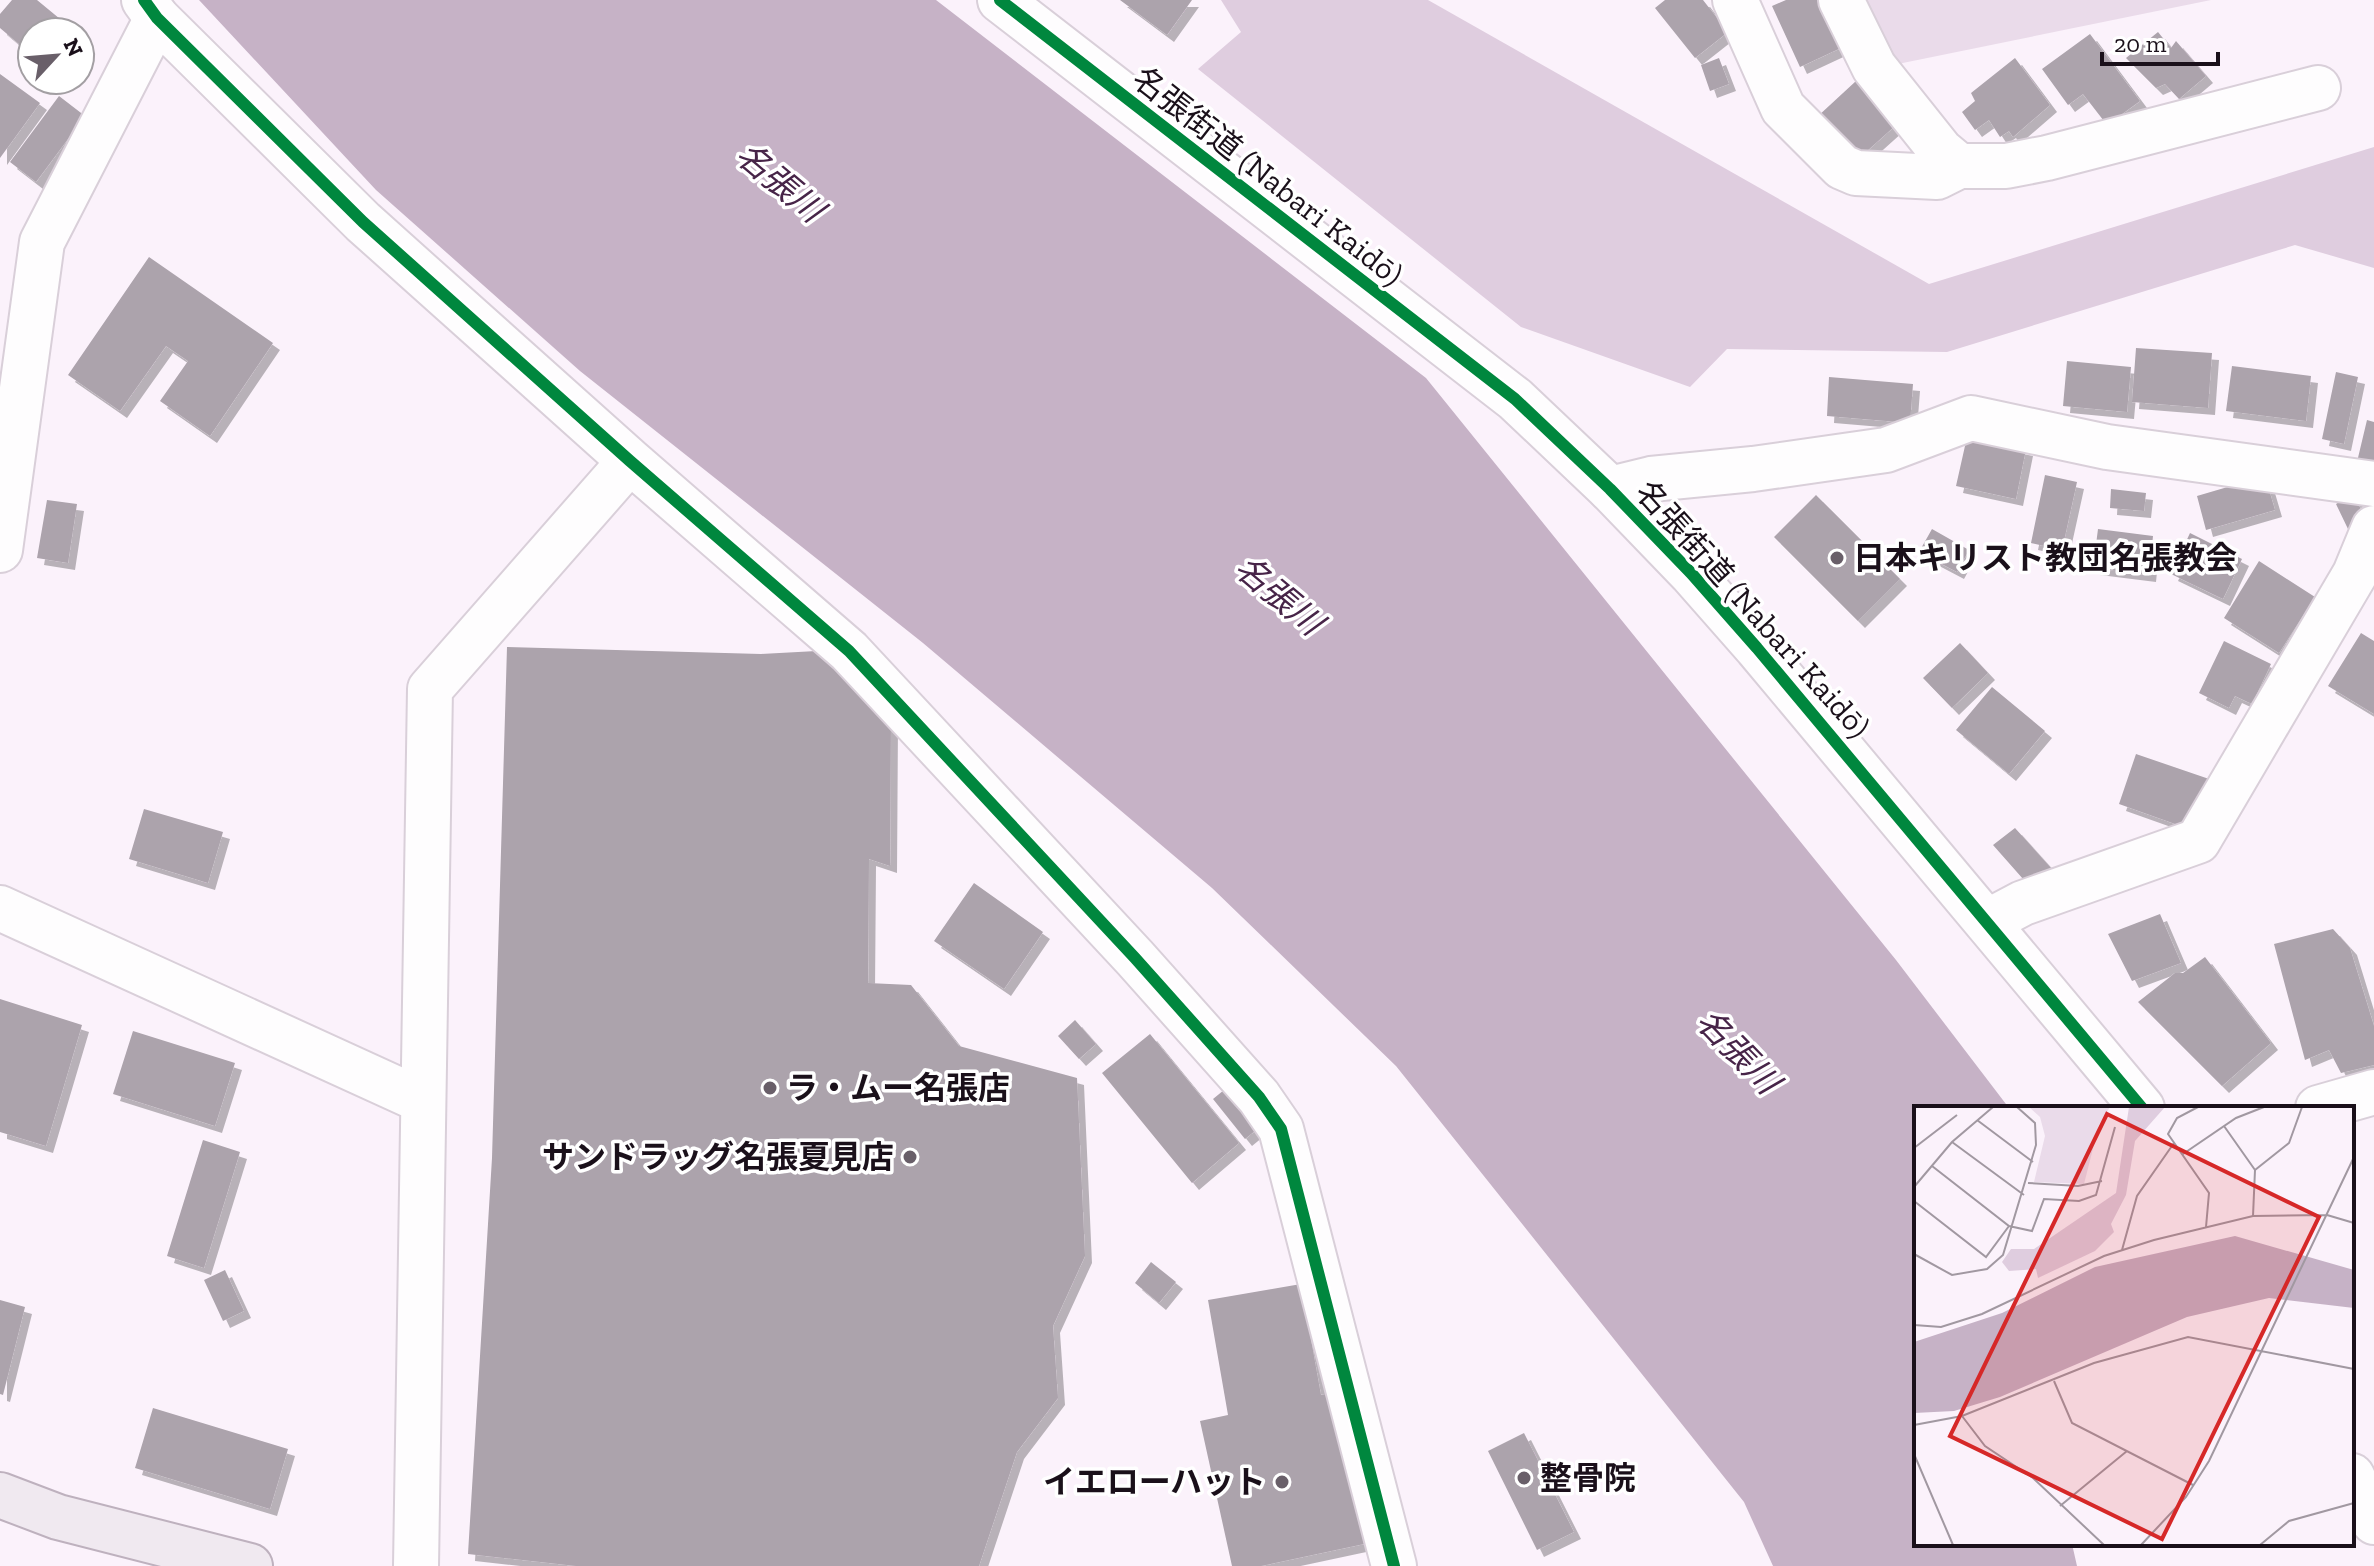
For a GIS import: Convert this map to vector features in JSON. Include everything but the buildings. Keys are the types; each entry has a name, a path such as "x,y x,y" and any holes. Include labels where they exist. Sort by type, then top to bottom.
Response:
{"highway":[{"path":"0,1495 58,1517 250,1566"}],"street":[{"name":"名張街道 (Nabari Kaidō)","path":"1000,0 1515,399 1610,489 1691,573 1989,921 2140,1106"},
{"path":"1735,0 1783,108 1842,167 1856,173 1937,177 1959,166 2006,166 2318,88"},
{"path":"1841,0 1874,67 1941,151 1959,166"},
{"path":"0,550 42,242 150,9 363,222 630,461 849,651 1135,958 1259,1097 1281,1129 1394,1566"},
{"path":"1610,489 1651,479 1753,469 1886,450 1971,418 2107,447 2374,484"},
{"path":"416,1566 430,689 630,461"},
{"path":"1989,921 2023,903 2198,841 2364,579 2374,528"},
{"path":"0,908 423,1101"},
{"path":"2325,1106 2374,1092"},
{"path":"2354,1480 2374,1522"}],"shaded area":[{"path":"1221,0 1428,0 1929,284 2374,147 2374,268 2295,245 1947,352 1727,349 1690,387 1521,327 1198,69 1241,32"},
{"path":"1859,0 2211,0 1888,66"}],"water":[{"name":"名張川","path":"199,0 936,0 1426,378 1896,960 2007,1106 1914,1106 1914,1546 2072,1546 2077,1566 1773,1566 1744,1502 1396,1066 1212,888 923,643 580,371 376,190"}],"cycle path":[{"path":"144,0 157,18 363,222 630,461 849,651 1135,958 1259,1097 1281,1129 1394,1566"},
{"path":"1000,0 1515,399 1610,489 1691,573 1757,648 2140,1106"}],"place":[{"name":"日本キリスト教団名張教会","path":"1837,558"},
{"name":"ラ・ムー名張店","path":"770,1088"},
{"name":"サンドラッグ名張夏見店","path":"910,1157"},
{"name":"整骨院","path":"1524,1478"},
{"name":"イエローハット","path":"1282,1482"}]}
